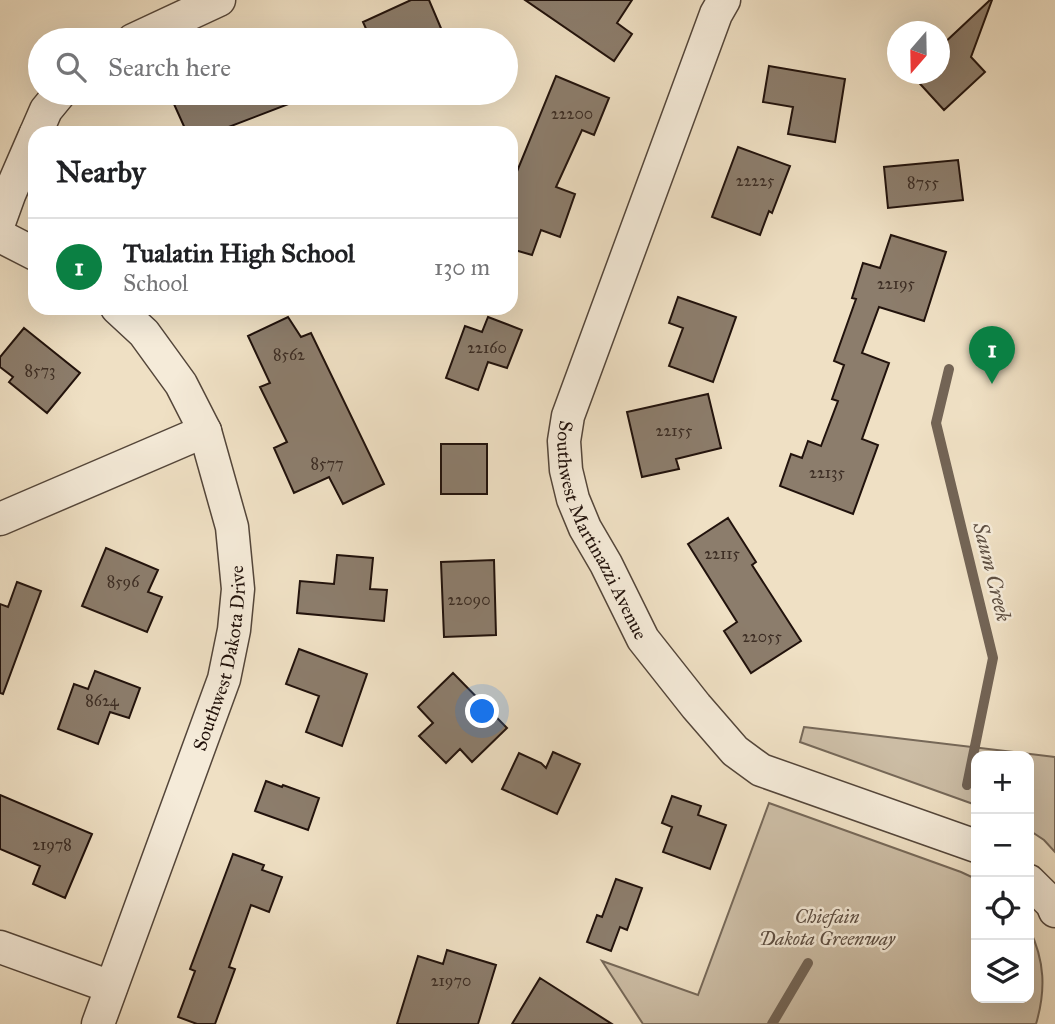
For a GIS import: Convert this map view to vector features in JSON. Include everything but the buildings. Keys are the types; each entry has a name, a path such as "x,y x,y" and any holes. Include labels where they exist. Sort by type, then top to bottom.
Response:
{"street":[{"path":"159,28 219,0"},
{"name":"Southwest Martinazzi Avenue","path":"724,0 716,15 568,416 564,441 566,470 573,499 585,528 643,639 735,751 761,770 971,844"},
{"path":"39,126 50,105"},
{"path":"0,220 28,152"},
{"path":"0,236 28,250"},
{"name":"Southwest Dakota Drive","path":"98,1024 220,691 234,630 237,589 232,527 205,431 181,384 144,333 125,315"},
{"path":"0,519 205,431"},
{"path":"1034,886 1052,904 1055,911"},
{"path":"0,947 111,987"}],"green space":[{"path":"804,727 1005,751 971,751 971,803 800,742"},
{"path":"1034,754 1055,757 1055,852 1034,833"},
{"name":"Chiefain Dakota Greenway","path":"769,803 971,877 971,1003 1034,1003 1034,940 1042,976 1036,1024 643,1024 602,961 698,995"}],"waterway":[{"name":"Saum Creek","path":"949,369 936,423 993,658 967,785"},
{"name":"Saum Creek","path":"772,1024 808,963"}],"place":[{"name":"Tualatin High School","path":"992,384"}]}
